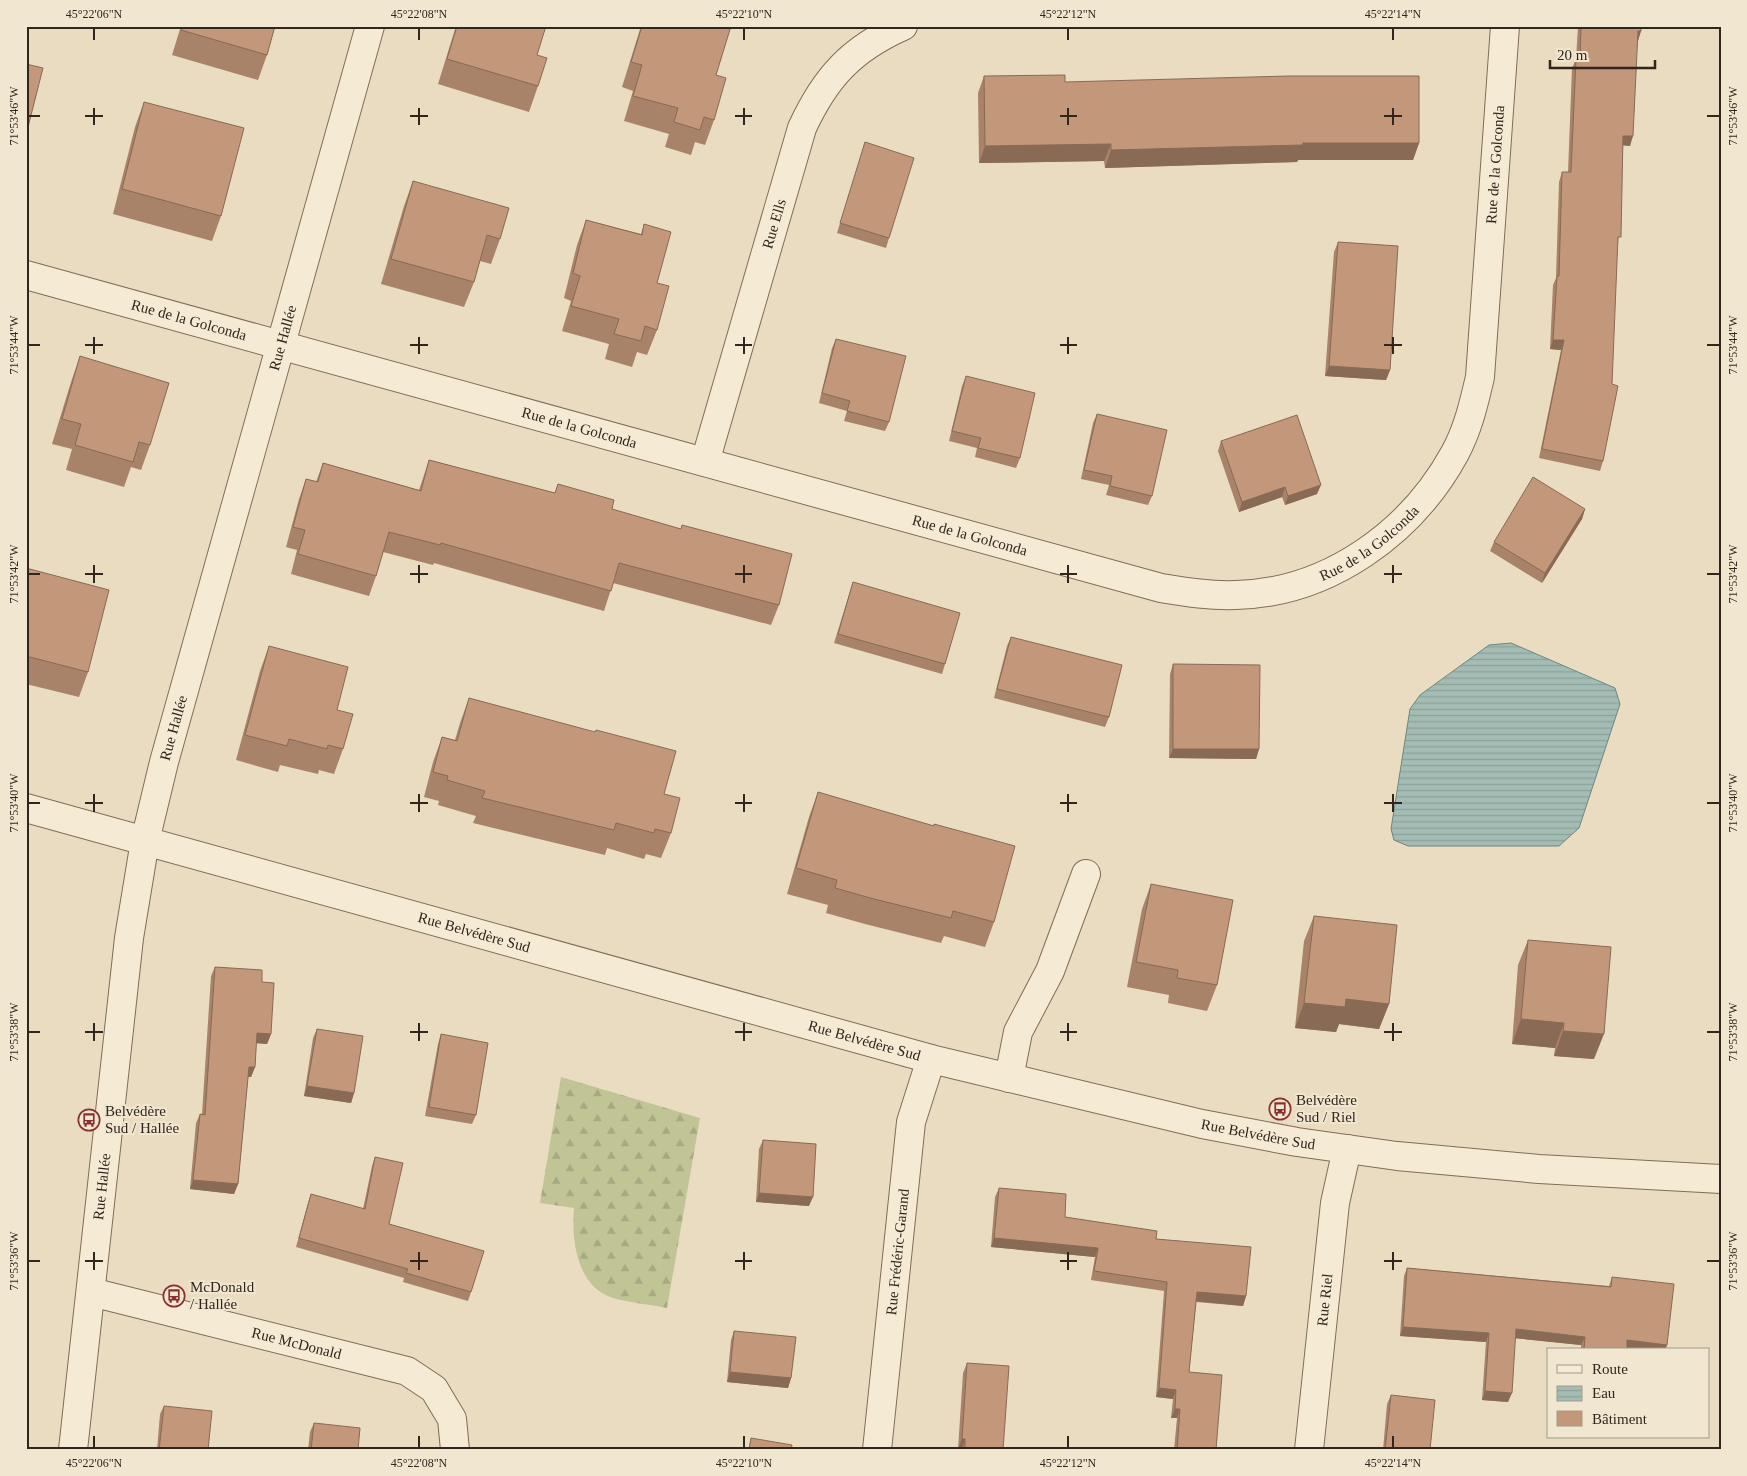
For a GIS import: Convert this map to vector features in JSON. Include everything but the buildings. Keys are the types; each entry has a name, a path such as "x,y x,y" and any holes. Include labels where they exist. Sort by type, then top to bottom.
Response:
{"street":[{"name":"Rue Hallée","path":"74,1450 129,938 145,841 162,771 370,26"},
{"name":"Rue Ells","path":"705,462 802,128 816,99 835,72 860,50 902,26"},
{"name":"Rue de la Golconda","path":"26,275 1161,588 1199,594 1238,595 1276,590 1313,580 1349,563 1382,542 1411,516 1435,485 1456,452 1470,416 1480,377 1505,26"},
{"name":"Rue Belvédère Sud","path":"26,808 932,1059 1202,1124 1346,1149 1529,1168 1658,1177 1721,1179"},
{"path":"1009,1078 1018,1032 1050,971 1086,874"},
{"name":"Rue Frédéric-Garand","path":"877,1450 911,1122 932,1059"},
{"name":"Rue Riel","path":"1309,1450 1335,1203 1346,1149"},
{"name":"Rue McDonald","path":"91,1292 407,1371 434,1389 439,1397 452,1419 455,1450"}],"green space":[{"path":"561,1077 700,1118 667,1308 619,1300 601,1292 591,1284 579,1261 576,1248 573,1221 574,1208 540,1203"}],"water":[{"path":"1511,643 1615,688 1620,704 1579,828 1559,846 1408,846 1394,840 1391,829 1410,709 1420,695 1489,645"}],"place":[{"name":"Belvédère Sud / Riel","path":"1280,1109"},
{"name":"Belvédère Sud / Hallée","path":"89,1120"},
{"name":"McDonald / Hallée","path":"174,1296"}]}
